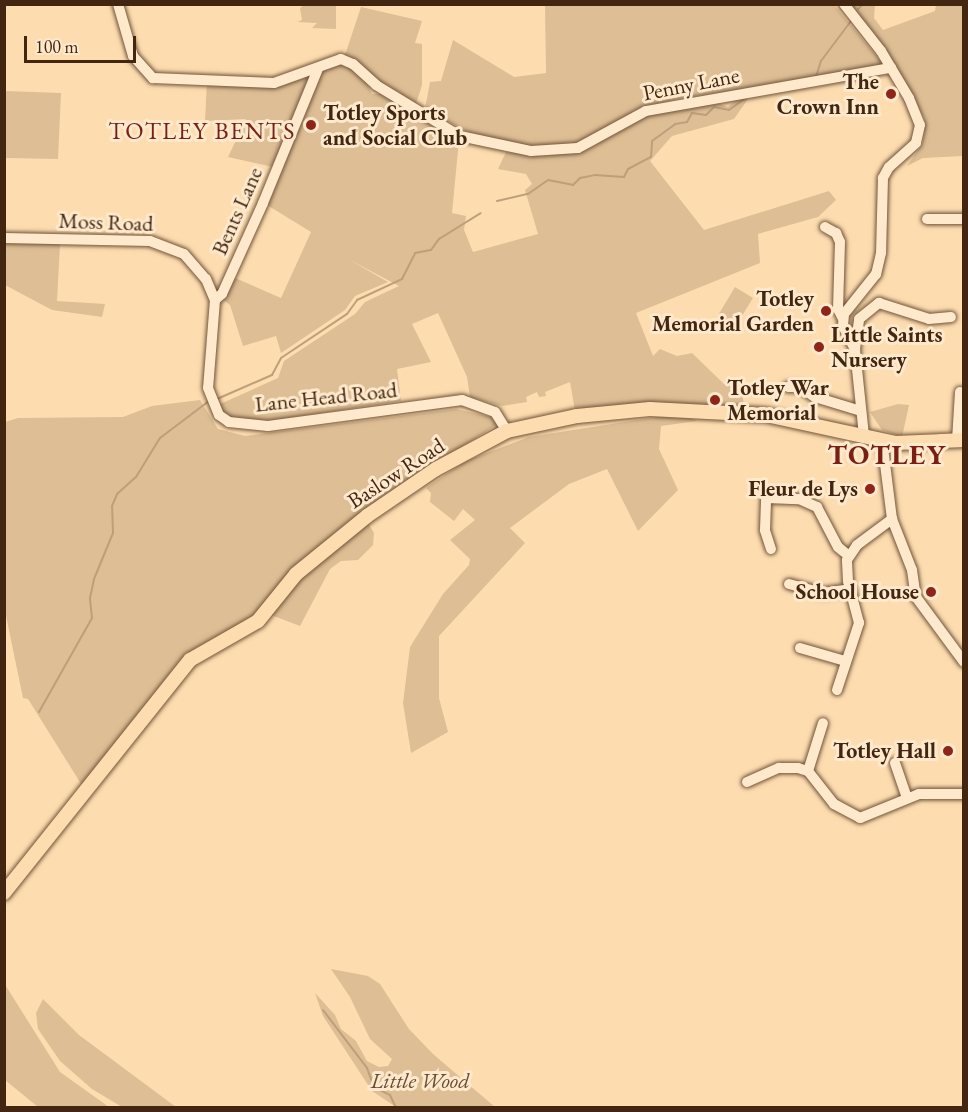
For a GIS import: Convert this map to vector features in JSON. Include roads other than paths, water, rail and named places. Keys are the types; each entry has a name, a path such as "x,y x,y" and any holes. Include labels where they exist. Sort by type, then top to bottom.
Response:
{"main road":[{"name":"Baslow Road","path":"4,893 190,660 258,621 296,574 367,516 436,469 507,431 577,416 650,409 766,415 882,440 909,443 960,440"}],"street":[{"path":"118,4 133,56 153,78 262,84 318,69"},
{"path":"843,319 848,306 876,274 885,173 919,135 919,120 891,68 844,4"},
{"name":"Penny Lane","path":"318,69 335,59 345,60 376,85 460,136 522,150 550,152 592,142 646,111 891,68"},
{"name":"Bents Lane","path":"215,300 222,294 263,203 318,69"},
{"path":"927,219 963,219"},
{"path":"825,227 836,233 840,242 838,309 855,350"},
{"name":"Moss Road","path":"4,238 161,243 177,249 199,269 215,300"},
{"name":"Lane Head Road","path":"215,300 210,330 212,400 229,422 262,426 462,400 495,412 507,431"},
{"path":"864,436 855,350 859,319 876,304 889,303 928,319 951,317"},
{"path":"788,387 800,387 815,397 861,411"},
{"path":"960,392 960,440"},
{"path":"882,440 892,519 912,570 916,597 963,662"},
{"path":"771,549 765,530 766,498 799,499 817,507 838,547 849,556"},
{"path":"837,690 859,623 846,573 849,556 857,545 892,519"},
{"path":"789,584 823,594 850,589"},
{"path":"800,648 845,661"},
{"path":"808,771 823,723"},
{"path":"895,763 907,797"},
{"path":"747,782 779,768 808,771 834,804 856,817 867,817 907,797 963,794"}],"waterway":[{"path":"858,9 863,4"},
{"path":"816,77 821,61 851,21"},
{"path":"497,201 528,194 548,180 573,185 580,178 595,175 624,177 628,169 651,157 652,141 675,124 687,122 692,113 706,115 714,107 729,110 747,97"},
{"path":"217,399 272,375 281,358 347,314 357,300 402,279 415,253 431,250 439,239 481,213"},
{"path":"39,712 92,618 90,598 94,579 113,533 112,506 117,494 136,477 160,438 209,401"},
{"path":"323,1010 367,1068 374,1087 390,1095 396,1108"}],"place":[{"name":"The Crown Inn","path":"891,94"},
{"name":"Totley Sports and Social Club","path":"311,125"},
{"name":"Totley Memorial Garden","path":"826,311"},
{"name":"Little Saints Nursery","path":"819,347"},
{"name":"Totley War Memorial","path":"715,400"},
{"name":"Fleur de Lys","path":"870,489"},
{"name":"School House","path":"931,592"},
{"name":"Totley Hall","path":"948,751"}],"district":[{"name":"TOTLEY BENTS","path":"202,131"},
{"name":"TOTLEY","path":"887,454"}],"park label":[{"name":"Little Wood","path":"420,1081"}]}
